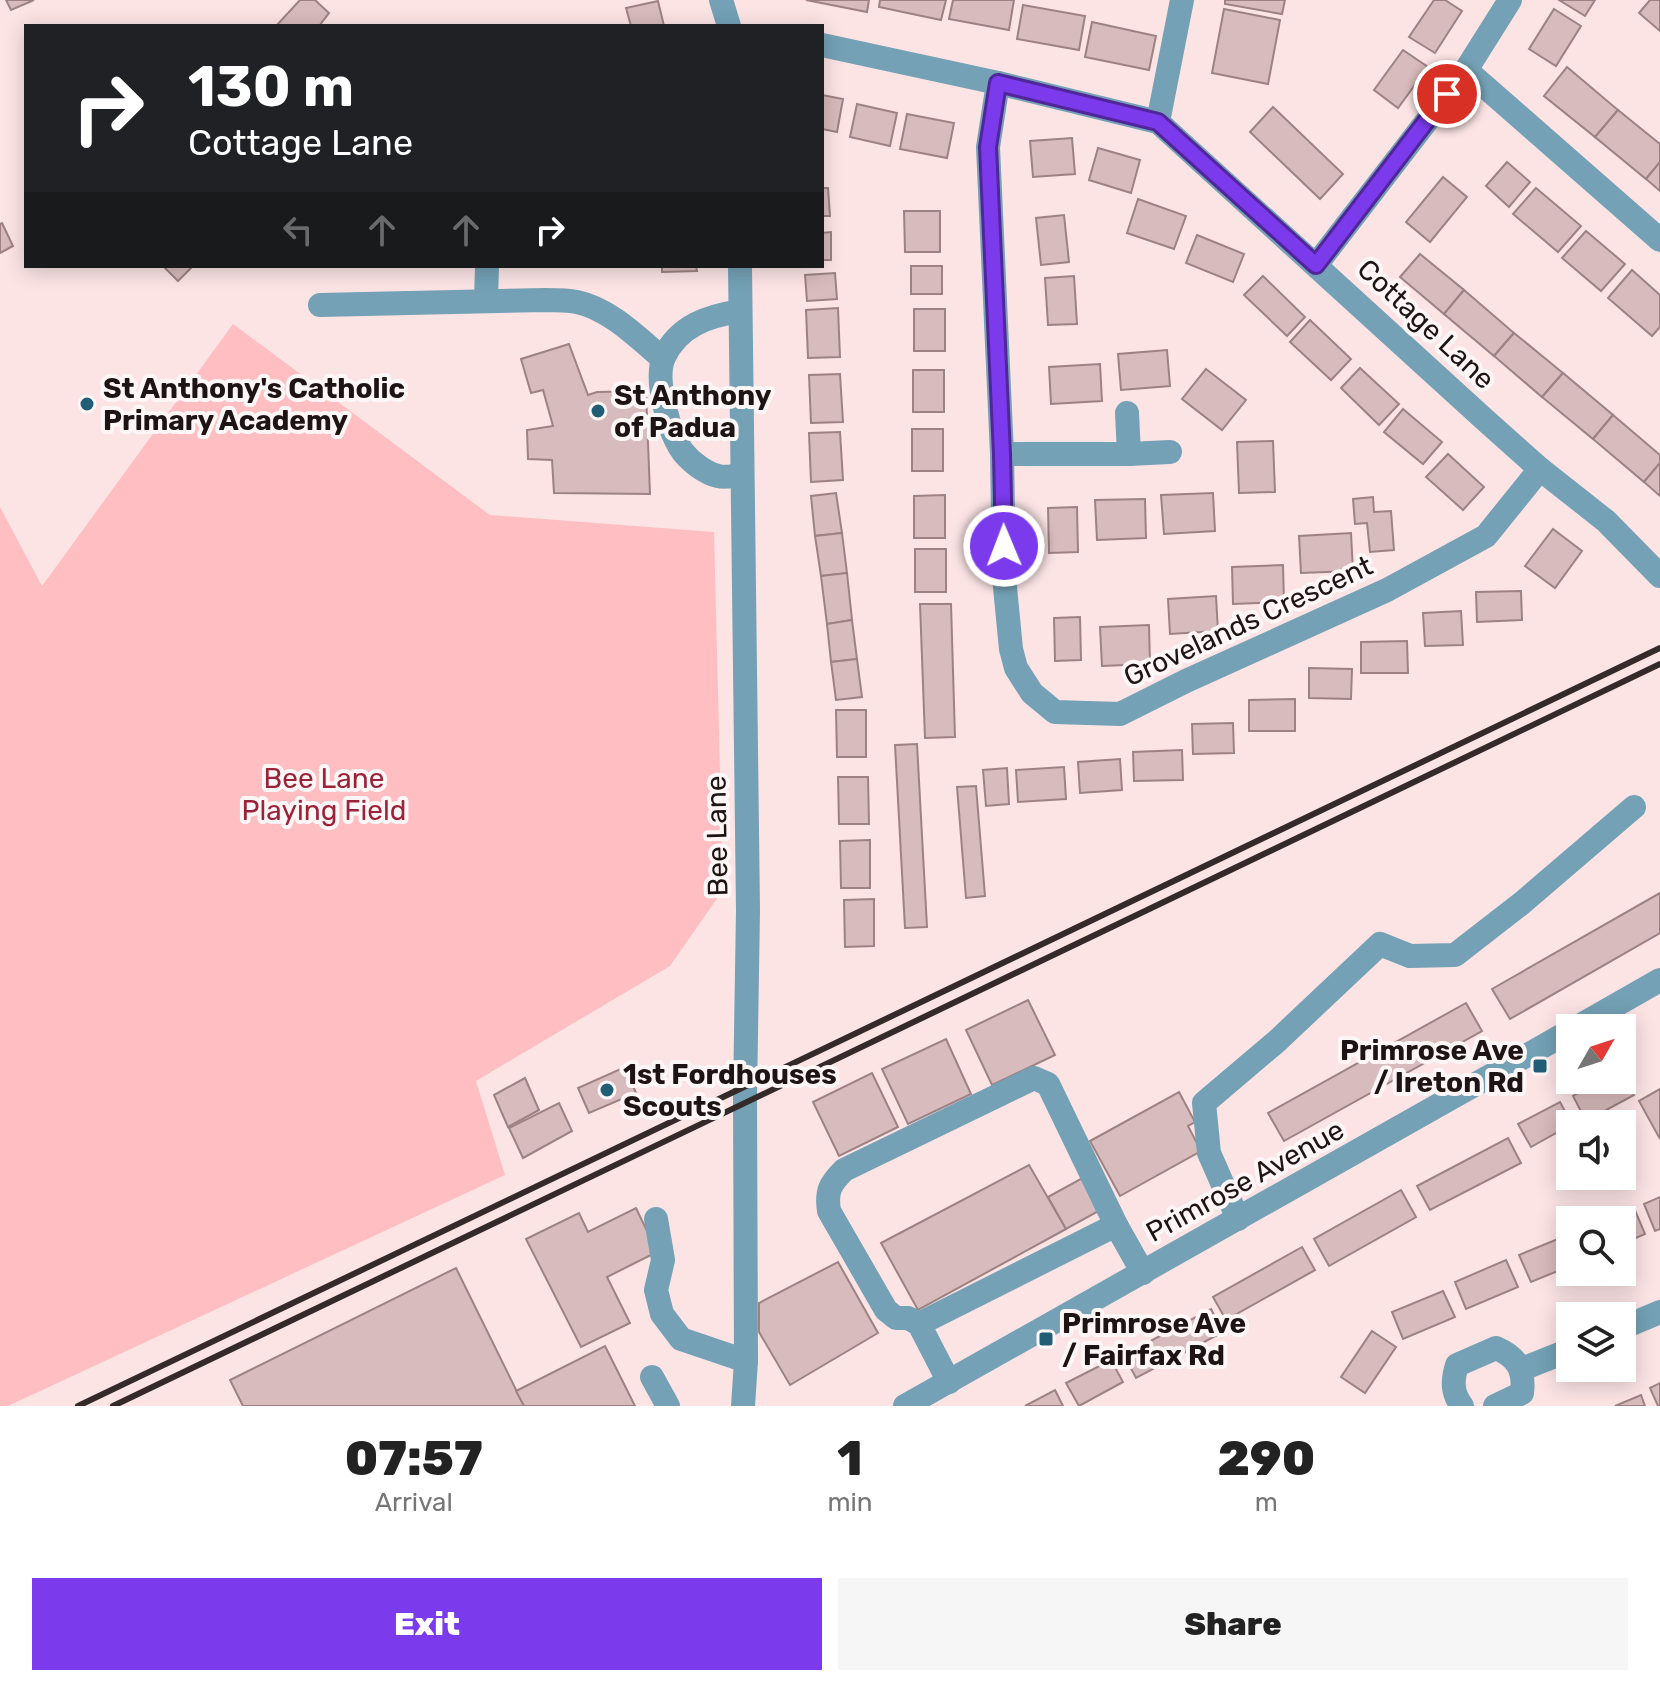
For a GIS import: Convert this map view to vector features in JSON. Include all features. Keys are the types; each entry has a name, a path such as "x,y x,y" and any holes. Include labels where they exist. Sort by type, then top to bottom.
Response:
{"street":[{"path":"721,0 731,24"},
{"path":"1158,122 1182,0"},
{"path":"1316,265 1466,70 1510,0"},
{"name":"Cottage Lane","path":"824,45 1158,122 1540,469 1606,521 1660,576"},
{"path":"1466,70 1660,240"},
{"name":"Grovelands Crescent","path":"998,83 988,147 1002,454 1004,577 1011,649 1016,668 1032,693 1055,712 1120,714 1387,590 1486,536 1540,469"},
{"path":"486,301 487,268"},
{"name":"Bee Lane","path":"740,268 748,910 746,1361 743,1406"},
{"path":"320,305 578,302 608,315 663,359"},
{"path":"740,311 713,315 675,340 663,359 661,392 669,425 683,452 702,469 720,478 742,475"},
{"path":"1127,413 1129,454"},
{"path":"1002,454 1170,452"},
{"path":"1238,1219 1209,1153 1204,1103 1276,1042 1380,944 1410,956 1455,955 1522,903 1634,807"},
{"path":"1602,1014 1659,983"},
{"name":"Primrose Avenue","path":"905,1406 1556,1039"},
{"path":"949,1382 919,1324 908,1318 896,1318 886,1310 829,1211 827,1198 832,1182 844,1170 1034,1078 1048,1084 1116,1225 1143,1273"},
{"path":"656,1219 663,1260 656,1290 662,1314 681,1339 746,1361"},
{"path":"919,1324 1116,1225"},
{"path":"1636,1322 1660,1312"},
{"path":"1462,1406 1453,1388 1457,1365 1496,1348 1516,1360 1522,1369 1524,1381 1522,1393 1495,1406"},
{"path":"1522,1369 1556,1356"},
{"path":"652,1377 668,1406"},
{"name":"Primrose Avenue","path":"923,1406 949,1382"}],"green space":[{"name":"Bee Lane Playing Field","path":"233,324 490,515 714,532 723,890 670,966 476,1081 505,1175 8,1406 0,1406 0,507 42,586"}],"building":[{"path":"6,0 34,0 11,10"},
{"path":"300,0 315,0 329,13 321,24 278,24"},
{"path":"806,0 869,0 867,12"},
{"path":"880,0 946,0 941,20 879,7"},
{"path":"953,0 1014,0 1009,30 949,19"},
{"path":"1225,0 1285,0 1282,14 1225,4"},
{"path":"1434,0 1445,0 1462,11 1435,53 1409,37"},
{"path":"1559,0 1595,0 1585,16"},
{"path":"1650,0 1660,0 1660,31 1639,13"},
{"path":"658,1 664,24 630,24 626,8"},
{"path":"1023,5 1085,16 1079,50 1017,39"},
{"path":"1224,9 1280,20 1268,84 1212,73"},
{"path":"1554,9 1581,26 1556,66 1529,49"},
{"path":"1092,22 1156,36 1149,70 1085,57"},
{"path":"1403,50 1428,67 1398,108 1374,90"},
{"path":"1567,67 1618,110 1595,137 1544,96"},
{"path":"824,95 843,99 837,132 824,129"},
{"path":"857,104 897,113 890,146 850,137"},
{"path":"1273,107 1343,174 1320,199 1250,132"},
{"path":"1618,110 1660,144 1660,162 1646,179 1595,137"},
{"path":"907,114 954,123 947,158 900,149"},
{"path":"1072,138 1075,174 1033,177 1030,141"},
{"path":"1098,148 1140,160 1131,193 1089,180"},
{"path":"1507,162 1530,182 1509,207 1486,186"},
{"path":"1660,162 1660,191 1646,179"},
{"path":"1443,177 1467,197 1430,242 1406,222"},
{"path":"824,188 828,188 830,216 824,216"},
{"path":"1536,188 1581,226 1558,252 1513,214"},
{"path":"1138,199 1186,216 1174,249 1127,233"},
{"path":"904,211 940,211 940,252 905,252"},
{"path":"1064,215 1069,262 1041,265 1036,218"},
{"path":"0,224 13,246 0,253"},
{"path":"1586,231 1625,264 1601,291 1562,258"},
{"path":"831,232 831,260 824,260 824,233"},
{"path":"1197,235 1244,254 1233,282 1186,263"},
{"path":"1420,254 1464,290 1444,314 1400,277"},
{"path":"911,266 942,266 942,294 911,294"},
{"path":"165,268 191,268 178,281"},
{"path":"662,268 696,268 697,271 662,272"},
{"path":"1632,270 1660,295 1660,327 1652,336 1608,298"},
{"path":"835,273 837,299 807,301 805,275"},
{"path":"1074,276 1077,324 1048,325 1045,278"},
{"path":"1263,276 1305,317 1287,336 1244,295"},
{"path":"1464,290 1514,333 1494,356 1444,314"},
{"path":"838,308 840,357 808,358 806,310"},
{"path":"914,309 945,309 945,351 914,351"},
{"path":"1310,320 1351,359 1331,380 1290,342"},
{"path":"1514,333 1563,373 1542,397 1494,356"},
{"name":"St Anthony of Padua","path":"569,344 588,395 646,391 650,494 554,493 552,460 528,459 527,430 553,426 543,390 531,393 521,359"},
{"path":"1167,350 1170,386 1121,390 1118,354"},
{"path":"1100,364 1102,401 1051,404 1049,367"},
{"path":"1360,368 1399,404 1379,425 1341,388"},
{"path":"1206,369 1246,400 1222,430 1182,399"},
{"path":"913,370 944,370 944,412 913,412"},
{"path":"1563,373 1613,415 1593,439 1542,397"},
{"path":"840,374 843,422 811,423 809,375"},
{"path":"1403,409 1442,442 1423,464 1384,432"},
{"path":"1613,415 1660,455 1660,463 1644,482 1593,439"},
{"path":"912,429 943,429 943,471 912,471"},
{"path":"840,432 843,480 811,482 809,433"},
{"path":"1273,441 1275,492 1239,493 1237,442"},
{"path":"1448,454 1484,487 1463,510 1426,477"},
{"path":"1660,463 1660,496 1644,482"},
{"path":"836,493 842,533 815,536 811,496"},
{"path":"1213,493 1215,531 1164,534 1161,495"},
{"path":"945,495 945,538 914,538 914,496"},
{"path":"1373,497 1374,512 1391,511 1394,550 1370,552 1367,523 1355,524 1353,499"},
{"path":"1145,499 1146,538 1097,540 1095,500"},
{"path":"1077,507 1078,552 1049,553 1048,508"},
{"path":"1553,529 1582,551 1555,588 1525,566"},
{"path":"842,533 847,573 821,576 815,536"},
{"path":"1351,533 1353,571 1301,573 1299,536"},
{"path":"915,549 946,549 946,592 915,592"},
{"path":"1283,565 1284,602 1233,604 1232,567"},
{"path":"847,573 852,620 827,624 821,576"},
{"path":"1521,591 1522,620 1477,622 1476,592"},
{"path":"1216,596 1218,631 1170,634 1168,599"},
{"path":"920,604 951,604 955,737 925,738"},
{"path":"1461,611 1463,645 1425,646 1423,613"},
{"path":"1080,617 1081,660 1055,661 1054,618"},
{"path":"852,620 857,659 831,662 827,624"},
{"path":"1149,625 1150,664 1102,666 1100,627"},
{"path":"1407,641 1408,673 1361,673 1361,642"},
{"path":"857,659 862,697 836,700 831,662"},
{"path":"1309,668 1352,669 1351,699 1309,698"},
{"path":"1295,699 1295,731 1249,731 1249,700"},
{"path":"836,710 866,710 866,757 837,757"},
{"path":"1233,723 1234,753 1193,754 1192,724"},
{"path":"917,744 927,927 905,928 895,745"},
{"path":"1182,750 1183,780 1134,781 1133,752"},
{"path":"1120,759 1122,790 1080,793 1078,762"},
{"path":"1064,767 1066,799 1018,802 1016,770"},
{"path":"1007,768 1009,804 986,806 983,770"},
{"path":"838,777 868,777 869,824 839,824"},
{"path":"976,786 985,896 966,898 957,787"},
{"path":"870,840 870,888 841,888 840,841"},
{"path":"1660,893 1660,933 1510,1019 1492,989"},
{"path":"874,899 874,946 845,947 844,900"},
{"path":"1028,1000 1055,1055 992,1085 966,1030"},
{"path":"1466,1003 1482,1031 1284,1141 1268,1113"},
{"path":"946,1039 971,1094 908,1124 882,1069"},
{"name":"1st Fordhouses Scouts","path":"625,1067 636,1093 589,1113 578,1088"},
{"path":"872,1073 898,1127 839,1156 813,1102"},
{"path":"525,1078 539,1110 508,1127 494,1095"},
{"path":"1660,1089 1660,1139 1639,1101"},
{"path":"1179,1092 1195,1122 1188,1126 1201,1151 1120,1196 1090,1141"},
{"path":"1634,1095 1606,1110 1580,1110 1573,1096"},
{"path":"1560,1102 1564,1110 1556,1110 1556,1133 1531,1147 1518,1124"},
{"path":"559,1103 572,1131 523,1158 509,1128"},
{"path":"1508,1138 1521,1163 1430,1210 1417,1186"},
{"path":"1029,1165 1066,1229 918,1310 881,1243"},
{"path":"1086,1176 1104,1208 1066,1229 1048,1197"},
{"path":"1401,1190 1416,1217 1329,1266 1314,1239"},
{"path":"1660,1197 1660,1229 1655,1231 1644,1204"},
{"path":"636,1208 657,1252 607,1277 630,1323 581,1347 526,1239 579,1213 588,1232"},
{"path":"1636,1213 1645,1234 1636,1238"},
{"path":"1556,1240 1556,1272 1531,1282 1519,1255"},
{"path":"1302,1247 1315,1270 1226,1320 1213,1297"},
{"path":"1506,1260 1518,1287 1466,1309 1455,1282"},
{"path":"838,1262 878,1333 790,1385 759,1332 759,1303"},
{"path":"456,1268 524,1406 243,1406 230,1380"},
{"path":"1443,1291 1455,1317 1403,1339 1392,1312"},
{"path":"1211,1309 1223,1332 1136,1378 1124,1355"},
{"path":"1372,1331 1396,1347 1365,1393 1341,1377"},
{"path":"605,1346 635,1406 524,1406 516,1391"},
{"path":"1111,1360 1123,1382 1079,1406 1066,1383"},
{"path":"1660,1383 1660,1406 1658,1406 1650,1388"},
{"path":"1055,1390 1063,1406 1025,1406"},
{"path":"1641,1395 1645,1406 1615,1406"}],"railway":[{"path":"78,1406 1660,648"},
{"path":"113,1406 1660,664"}],"place":[{"name":"St Anthony's Catholic Primary Academy","path":"87,404"},
{"name":"St Anthony of Padua","path":"598,411"},
{"name":"Primrose Ave / Ireton Rd","path":"1540,1066"},
{"name":"1st Fordhouses Scouts","path":"607,1090"},
{"name":"Primrose Ave / Fairfax Rd","path":"1046,1339"}],"route":[{"path":"1004,546 988,147 998,83 1158,122 1316,265 1447,94"}]}
